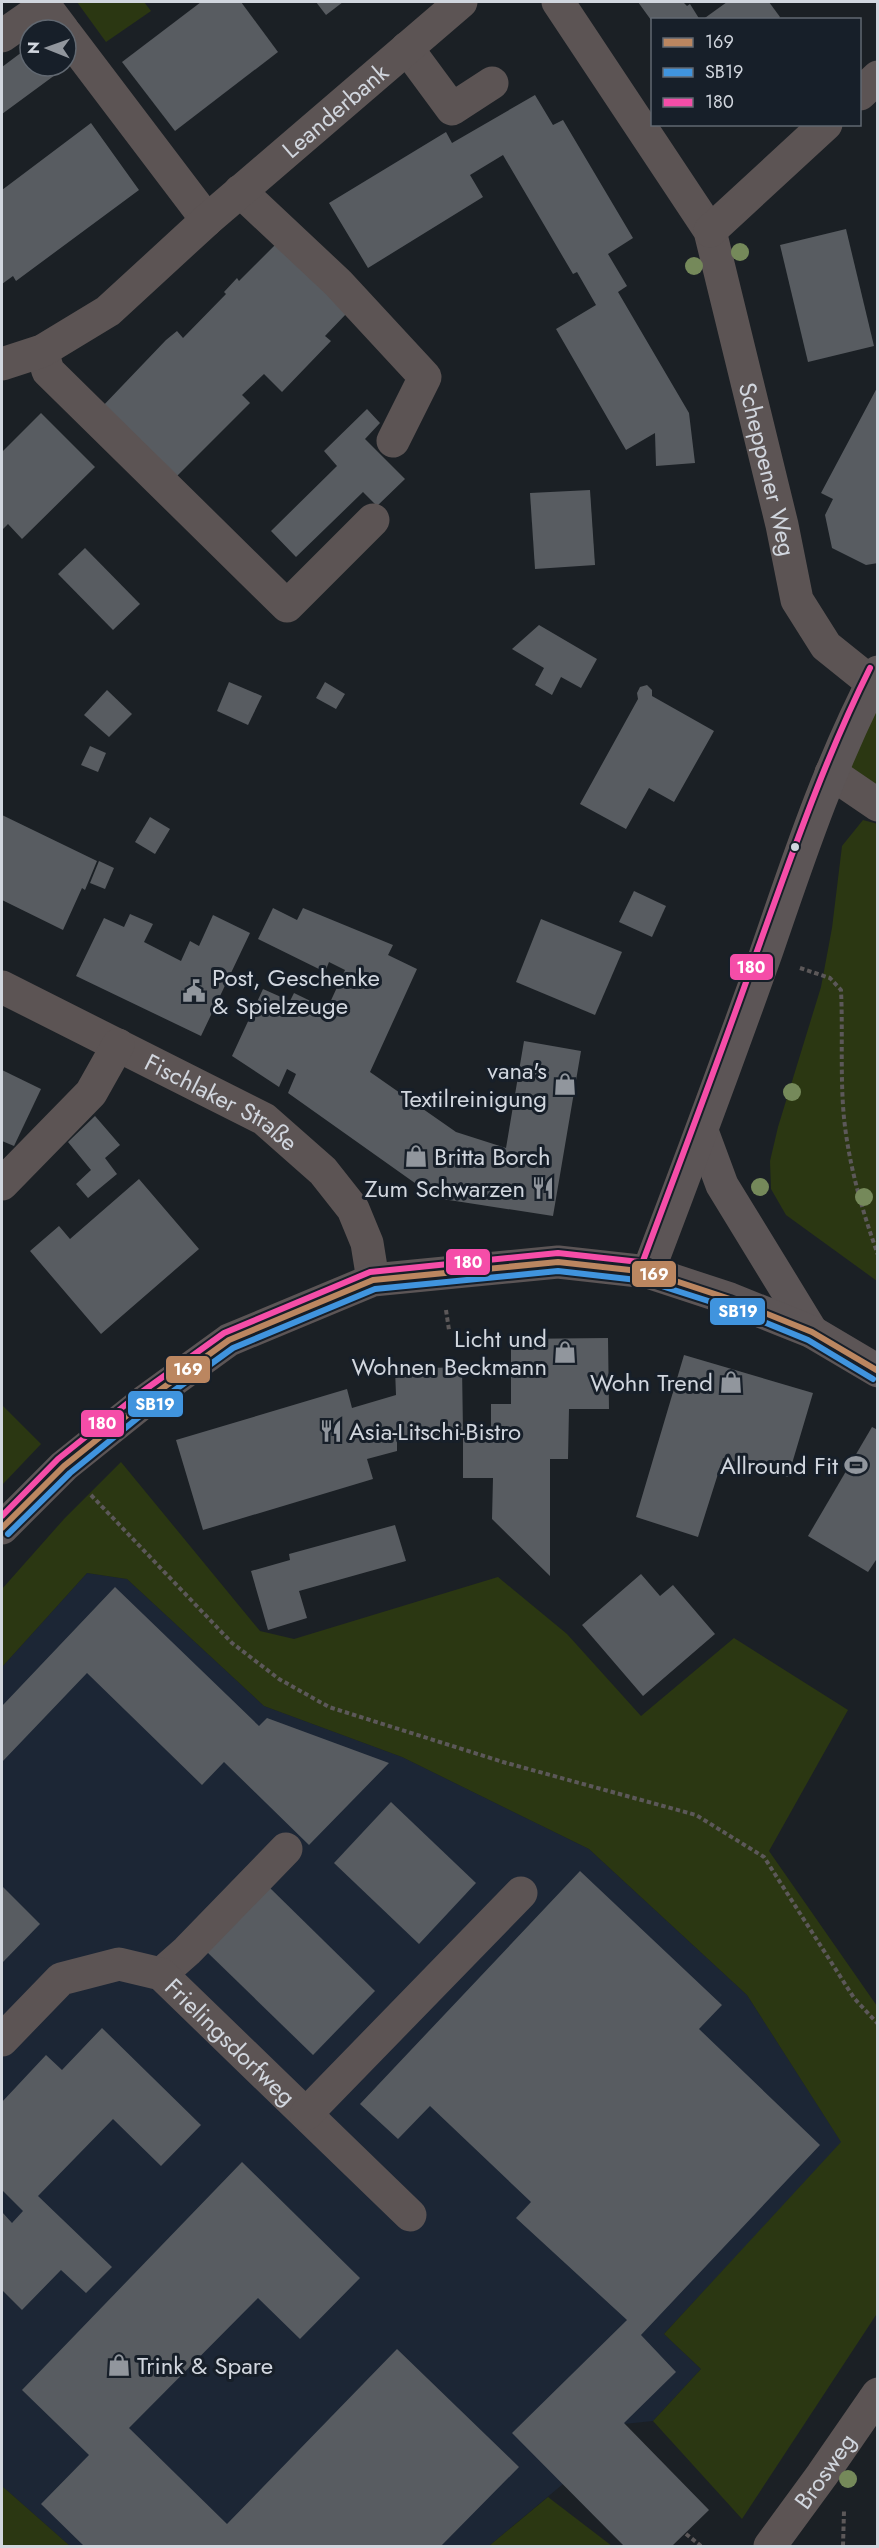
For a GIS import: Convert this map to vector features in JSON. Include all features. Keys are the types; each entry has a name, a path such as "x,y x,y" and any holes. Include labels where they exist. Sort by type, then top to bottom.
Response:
{"main road":[{"path":"648,1272 702,1131 801,849 831,773 875,678"},
{"path":"702,1131 722,1185 812,1332"},
{"path":"2,1528 64,1466 145,1401 229,1340 373,1280 558,1262 648,1272 730,1299 812,1332 878,1371"}],"street":[{"name":"Leanderbank","path":"2,364 42,351 108,311 240,191 461,2"},
{"name":"Scheppener Weg","path":"558,2 710,231 782,525 797,600 826,646 875,678"},
{"path":"28,18 45,6 54,18"},
{"path":"2,36 18,25"},
{"path":"407,48 452,109 492,83"},
{"path":"78,50 207,220"},
{"path":"861,93 878,77"},
{"path":"710,231 824,126"},
{"path":"240,191 338,283 425,377 393,441"},
{"path":"42,351 48,371 287,606 373,520"},
{"path":"831,773 878,805"},
{"name":"Fischlaker Straße","path":"2,987 264,1119 323,1171 353,1209 368,1243 373,1280"},
{"path":"2,1184 91,1092 117,1045"},
{"path":"161,1974 187,1951 286,1849"},
{"path":"306,2114 521,1893"},
{"name":"Frielingsdorfweg","path":"2,2040 61,1979 119,1964 161,1974 410,2215"},
{"name":"Brosweg","path":"770,2547 878,2394"}],"path":[{"path":"765,956 830,978 841,990 844,1116 850,1158 861,1206 878,1255"},
{"path":"64,1466 232,1643 279,1679 319,1702 503,1762 696,1815 764,1857 854,1998 878,2024"},
{"path":"686,2534 701,2547"}],"shaded area":[{"path":"87,1573 127,1579 264,1706 402,1757 589,1849 747,1995 842,2143 664,2334 701,2369 653,2421 624,2424 563,2484 489,2546 70,2546 2,2486 2,1667"}],"green space":[{"path":"77,2 144,2 151,11 106,42"},
{"path":"877,675 877,793 838,758"},
{"path":"863,820 878,824 877,1281 786,1215 771,1189 770,1161 778,1127 821,987 832,928 842,846"},
{"path":"2,1405 41,1444 2,1485"},
{"path":"121,1462 260,1631 294,1639 498,1577 567,1634 641,1716 734,1638 848,1710 769,1851 877,2006 878,2312 742,2519 653,2421 701,2369 664,2334 841,2142 747,1995 589,1849 402,1757 264,1706 127,1579 87,1573 2,1667 2,1589 64,1519"},
{"path":"2,2486 70,2546 2,2546"},
{"path":"548,2497 612,2546 489,2546"}],"building":[{"path":"201,2 241,2 278,52 175,131 122,62"},
{"path":"316,2 343,2 326,15"},
{"path":"638,2 683,2 687,6 690,4 699,18 651,18 651,20"},
{"path":"727,2 769,2 780,17 779,18 705,18"},
{"path":"18,55 18,78 51,78 2,114 2,67"},
{"path":"535,95 553,125 563,120 633,238 608,254 627,286 618,292 689,413 695,463 656,466 655,433 626,450 556,329 596,305 577,272 573,274 503,155 470,175 483,197 368,268 329,203 446,132 452,143"},
{"path":"91,123 139,190 16,281 13,276 2,284 2,190"},
{"path":"846,229 874,346 808,362 780,245"},
{"path":"278,242 347,313 325,336 331,341 282,392 264,374 242,395 250,403 172,481 100,409 166,340 177,331 183,338 226,294 224,292 237,278 239,281"},
{"path":"878,386 878,563 866,565 832,548 825,515 833,499 821,493"},
{"path":"367,409 380,423 365,439 405,479 377,506 363,492 296,557 271,531 337,466 324,451"},
{"path":"41,413 95,467 22,539 8,524 2,530 2,452"},
{"path":"590,490 595,565 535,569 530,493"},
{"path":"85,548 140,604 113,630 58,574"},
{"path":"539,625 597,659 581,688 561,677 552,695 535,685 544,668 512,649"},
{"path":"229,682 262,696 248,725 217,711"},
{"path":"325,682 345,694 336,709 316,698"},
{"path":"647,685 652,690 652,696 714,731 674,802 649,788 626,829 580,804 638,699 637,693 640,687"},
{"path":"107,690 132,714 109,737 84,715"},
{"path":"90,746 106,753 98,772 81,765"},
{"path":"2,815 97,861 85,890 82,888 63,930 2,900"},
{"path":"150,817 170,829 155,854 135,842"},
{"path":"99,861 114,868 105,889 90,883"},
{"path":"634,891 666,906 652,937 619,922"},
{"path":"273,908 297,920 303,908 393,945 388,955 417,969 370,1072 456,1132 506,1148 524,1041 581,1051 553,1216 436,1198 288,1093 296,1074 287,1069 279,1087 232,1056 263,989 290,1001 294,993 327,1009 345,970 329,962 325,972 258,939"},
{"path":"130,914 153,924 144,942 181,961 190,941 199,946 213,915 250,933 201,1036 76,976 104,918 124,927"},
{"path":"541,919 622,952 595,1015 516,982"},
{"path":"2,1070 41,1089 14,1146 2,1141"},
{"path":"95,1116 120,1145 105,1158 117,1174 88,1198 76,1184 91,1170 68,1142"},
{"path":"139,1179 199,1249 101,1334 30,1251 59,1226 70,1239"},
{"path":"608,1338 609,1409 569,1409 568,1459 550,1459 550,1576 492,1519 493,1478 463,1478 463,1438 397,1440 397,1451 367,1459 373,1479 203,1530 176,1440 347,1389 352,1408 396,1395 395,1369 462,1367 463,1432 491,1432 491,1404 511,1404 511,1339"},
{"path":"684,1355 813,1393 788,1477 723,1458 698,1537 636,1517"},
{"path":"872,1427 878,1430 878,1557 868,1572 808,1536"},
{"path":"395,1525 406,1561 299,1591 307,1618 268,1630 251,1571 290,1560 289,1554"},
{"path":"641,1574 660,1596 673,1585 715,1634 643,1696 582,1625"},
{"path":"115,1587 259,1726 267,1718 389,1763 309,1845 224,1762 202,1785 87,1673 2,1762 2,1706"},
{"path":"391,1802 476,1883 419,1944 334,1863"},
{"path":"580,1871 722,2005 699,2029 820,2145 641,2335 676,2372 624,2423 709,2510 672,2546 624,2546 512,2433 627,2320 516,2218 531,2202 430,2106 398,2139 360,2104"},
{"path":"2,1886 40,1924 2,1963"},
{"path":"270,1888 375,1991 313,2055 207,1952"},
{"path":"102,2028 201,2125 161,2166 113,2119 38,2196 112,2267 86,2293 61,2270 22,2310 2,2290 2,2212 12,2223 23,2211 2,2190 2,2102 46,2055 62,2070"},
{"path":"242,2162 360,2278 300,2339 258,2298 129,2428 227,2524 397,2349 519,2467 441,2546 84,2546 41,2504 89,2455 22,2390"}],"transit line":[{"name":"180","path":"640,1269 809,809 870,668"},
{"name":"180","path":"2,1516 58,1459 139,1394 224,1333 370,1272 558,1253 649,1263"},
{"name":"169","path":"2,1528 64,1466 145,1401 229,1340 373,1280 558,1262 648,1272 730,1299 812,1332 878,1371"},
{"name":"SB19","path":"8,1534 70,1473 150,1408 233,1348 375,1289 558,1271 646,1281 727,1307 808,1340 873,1379"}],"place":[{"name":"Post, Geschenke & Spielzeuge","path":"194,991"},
{"name":"vana's Textilreinigung","path":"565,1084"},
{"name":"Britta Borch","path":"416,1156"},
{"name":"Zum Schwarzen","path":"543,1188"},
{"name":"Licht und Wohnen Beckmann","path":"565,1352"},
{"name":"Wohn Trend","path":"731,1382"},
{"name":"Asia-Litschi-Bistro","path":"331,1431"},
{"name":"Allround Fit","path":"856,1465"},
{"name":"Trink & Spare","path":"119,2365"}]}
